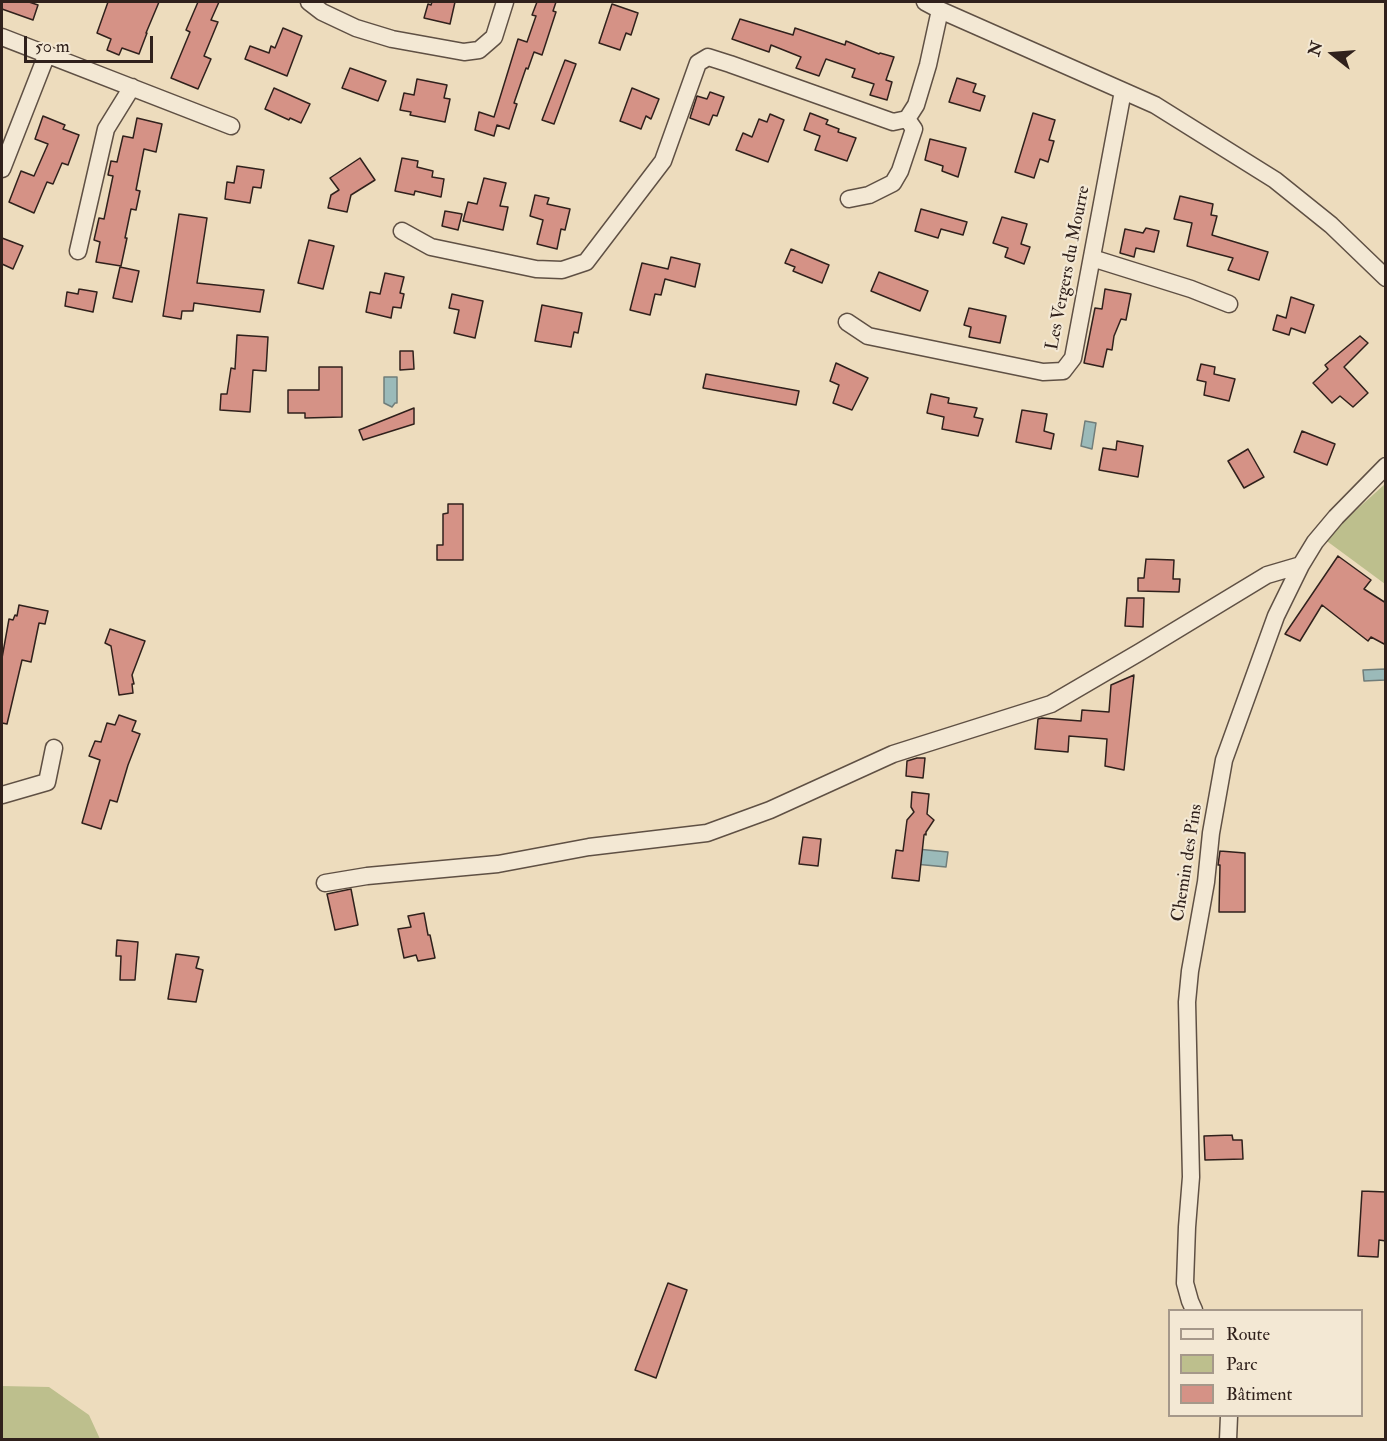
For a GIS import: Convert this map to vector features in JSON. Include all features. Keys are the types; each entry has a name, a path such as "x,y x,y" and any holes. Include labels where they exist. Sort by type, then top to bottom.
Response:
{"street":[{"path":"309,2 321,12 356,28 392,39 464,52 479,50 494,37 506,2"},
{"path":"402,231 431,247 536,269 562,270 586,262 663,161 698,63 708,57 893,122 907,119 916,105 927,65 932,6 1155,105 1275,180 1331,225 1386,278"},
{"path":"2,37 231,126"},
{"path":"2,169 47,54"},
{"path":"78,251 106,129 132,87"},
{"name":"Les Vergers du Mourre","path":"847,322 868,336 1043,372 1062,371 1073,358 1122,92"},
{"path":"849,199 869,195 893,183 900,171 914,129 907,119"},
{"path":"1092,258 1191,289 1229,304"},
{"name":"Chemin des Pins","path":"1193,1309 1185,1283 1191,1176 1188,1012 1190,971 1224,760 1276,616 1301,565 1315,542 1331,523 1386,466"},
{"path":"325,883 367,876 498,864 589,848 707,833 770,810 893,754 1051,704 1267,575 1301,565"},
{"path":"2,795 46,782 54,748"},
{"path":"1228,1440 1229,1417"}],"green space":[{"path":"1385,484 1385,584 1324,539"},
{"path":"2,1386 49,1387 89,1415 100,1439 2,1439"}],"water":[{"path":"384,377 397,377 397,403 392,407 384,403"},
{"path":"1085,421 1096,423 1092,449 1081,446"},
{"path":"1385,669 1385,680 1364,681 1363,670"},
{"path":"917,849 948,852 946,867 915,864"}],"building":[{"path":"2,2 29,2 38,5 33,20 2,9"},
{"path":"108,2 159,2 139,54 122,48 119,55 107,50 111,39 97,33"},
{"path":"198,2 219,2 211,20 218,22 204,56 211,59 198,89 171,78 190,32 186,30"},
{"path":"432,2 455,2 450,24 424,18 428,4 431,5"},
{"path":"537,2 556,2 553,11 556,12 542,55 534,52 528,69 526,68 514,103 517,104 509,129 497,125 494,136 475,130 479,112 494,117 518,39 527,42 536,16 532,15"},
{"path":"612,4 638,13 631,35 626,33 620,50 599,43"},
{"path":"740,19 793,35 795,28 845,45 846,41 879,54 894,57 886,80 892,82 887,100 870,95 874,84 852,77 855,69 826,59 819,76 796,68 801,57 771,45 769,52 732,39"},
{"path":"283,28 302,36 287,76 245,59 250,46 269,53 271,46 275,48"},
{"path":"565,60 576,64 554,124 542,120"},
{"path":"350,68 386,81 378,101 342,88"},
{"path":"957,78 976,84 973,92 985,96 980,111 949,102"},
{"path":"417,79 447,85 444,98 450,99 445,122 410,115 411,112 400,110 404,93 414,95"},
{"path":"274,88 310,104 301,123 265,109"},
{"path":"632,88 659,99 651,119 646,116 641,129 620,121"},
{"path":"710,92 724,97 717,116 713,115 709,125 690,118 697,96 707,99"},
{"path":"810,113 828,120 826,124 839,129 838,132 856,138 847,161 815,150 820,136 804,130"},
{"path":"1033,113 1055,120 1049,140 1054,141 1048,162 1040,159 1034,178 1015,172"},
{"path":"770,114 784,120 768,162 736,150 743,133 752,137 759,119 767,122"},
{"path":"43,116 65,125 63,129 79,135 68,165 62,163 53,184 47,182 34,213 9,202 21,171 34,176 48,144 35,139"},
{"path":"137,118 162,124 156,152 144,149 136,190 140,191 136,210 131,209 121,266 96,262 100,242 94,240 99,218 104,219 113,176 108,175 111,161 117,162 123,136 133,138"},
{"path":"930,139 966,148 958,177 942,171 943,166 925,160"},
{"path":"360,158 375,180 351,195 347,212 328,208 331,195 339,190 330,178"},
{"path":"402,158 418,161 417,167 433,171 432,177 444,179 441,197 415,191 414,195 395,191"},
{"path":"237,166 264,170 261,188 253,187 250,203 225,199 227,182 234,183"},
{"path":"484,178 506,183 500,206 508,207 503,230 463,221 468,202 477,204"},
{"path":"535,195 549,198 547,204 570,209 565,230 561,229 557,249 537,244 543,220 530,216"},
{"path":"1180,196 1213,204 1211,215 1217,216 1212,235 1268,252 1259,280 1228,270 1233,258 1187,246 1192,223 1174,219"},
{"path":"921,209 967,222 963,235 941,229 938,238 915,231"},
{"path":"445,211 462,214 458,230 442,226"},
{"path":"179,214 207,218 197,283 264,290 260,312 194,303 193,311 182,311 181,319 163,316"},
{"path":"1002,217 1027,224 1021,244 1030,247 1024,264 1005,257 1008,248 993,243"},
{"path":"1146,228 1159,231 1154,252 1136,248 1134,257 1120,253 1125,229 1143,233"},
{"path":"2,238 23,246 13,269 2,264"},
{"path":"309,240 334,246 323,289 298,283"},
{"path":"791,249 829,265 822,283 793,271 795,267 785,263"},
{"path":"671,257 700,264 695,287 665,279 661,295 655,294 650,315 630,310 642,263 668,269"},
{"path":"120,267 139,271 132,302 113,298"},
{"path":"879,272 928,291 920,311 871,291"},
{"path":"385,273 404,277 400,293 404,294 401,308 393,307 391,318 366,312 370,292 380,294"},
{"path":"79,289 97,292 93,312 65,306 67,292 78,294"},
{"path":"1105,289 1131,294 1126,320 1121,319 1114,336 1112,350 1107,349 1103,367 1084,363 1095,308 1102,309"},
{"path":"452,294 483,301 475,338 454,333 459,310 449,308"},
{"path":"1291,297 1314,305 1305,333 1291,328 1289,335 1273,330 1277,315 1286,318"},
{"path":"542,305 582,313 578,333 574,332 571,347 535,341"},
{"path":"969,308 1006,316 1000,343 969,337 971,327 964,325"},
{"path":"237,335 268,337 266,371 253,370 250,412 220,410 221,394 227,394 231,368 235,369"},
{"path":"1360,336 1368,343 1344,367 1368,393 1353,407 1340,396 1332,403 1313,383 1328,369 1325,365"},
{"path":"400,351 413,351 414,369 400,370"},
{"path":"836,363 868,378 852,410 833,403 839,385 830,381"},
{"path":"1201,364 1215,367 1214,374 1235,379 1229,401 1204,395 1206,382 1197,380"},
{"path":"319,367 342,367 342,417 305,418 305,413 288,413 288,390 319,390"},
{"path":"706,374 799,391 796,405 703,388"},
{"path":"931,394 949,398 948,403 977,408 974,417 983,419 978,436 942,429 944,417 927,413"},
{"path":"414,408 414,424 363,440 359,430"},
{"path":"1022,410 1047,414 1044,431 1054,434 1051,449 1016,442"},
{"path":"1302,431 1335,444 1327,465 1294,452"},
{"path":"1117,441 1143,446 1138,477 1099,470 1103,448 1116,450"},
{"path":"1248,449 1264,477 1244,488 1228,461"},
{"path":"448,504 463,504 463,560 437,560 437,545 443,545 443,514 448,513"},
{"path":"1338,556 1371,580 1364,589 1386,603 1386,645 1371,637 1368,641 1322,605 1300,641 1285,634"},
{"path":"1146,559 1174,560 1173,579 1180,579 1179,592 1138,591 1138,578 1144,578"},
{"path":"1127,598 1144,598 1143,627 1125,626"},
{"path":"19,605 48,611 45,624 39,623 31,662 22,660 7,724 2,723 2,658 9,619 13,620 15,615 17,616"},
{"path":"110,629 145,641 132,675 133,693 119,695 111,646 105,643"},
{"path":"1134,675 1124,770 1105,766 1107,739 1069,736 1068,752 1035,749 1038,719 1081,721 1082,710 1109,712 1111,685"},
{"path":"119,715 136,721 132,731 140,734 117,802 110,800 101,829 82,823 100,760 89,756 95,741 101,742 107,723 115,725"},
{"path":"925,758 923,778 906,776 907,761"},
{"path":"912,792 929,794 927,814 934,820 924,835 919,881 892,878 896,850 903,851 907,820 914,812 911,807"},
{"path":"803,837 821,839 818,866 799,864"},
{"path":"1220,851 1245,853 1245,912 1219,912"},
{"path":"351,889 358,925 335,930 327,894"},
{"path":"424,913 435,958 418,961 416,955 404,958 398,929 411,927 408,916"},
{"path":"117,940 138,942 135,980 120,980 121,956 116,956"},
{"path":"176,954 199,957 196,968 203,970 196,1002 168,999"},
{"path":"1232,1135 1233,1140 1242,1140 1243,1159 1205,1160 1204,1136"},
{"path":"1362,1191 1386,1192 1386,1241 1379,1240 1378,1257 1358,1256"},
{"path":"668,1283 687,1290 656,1378 635,1370"}]}
